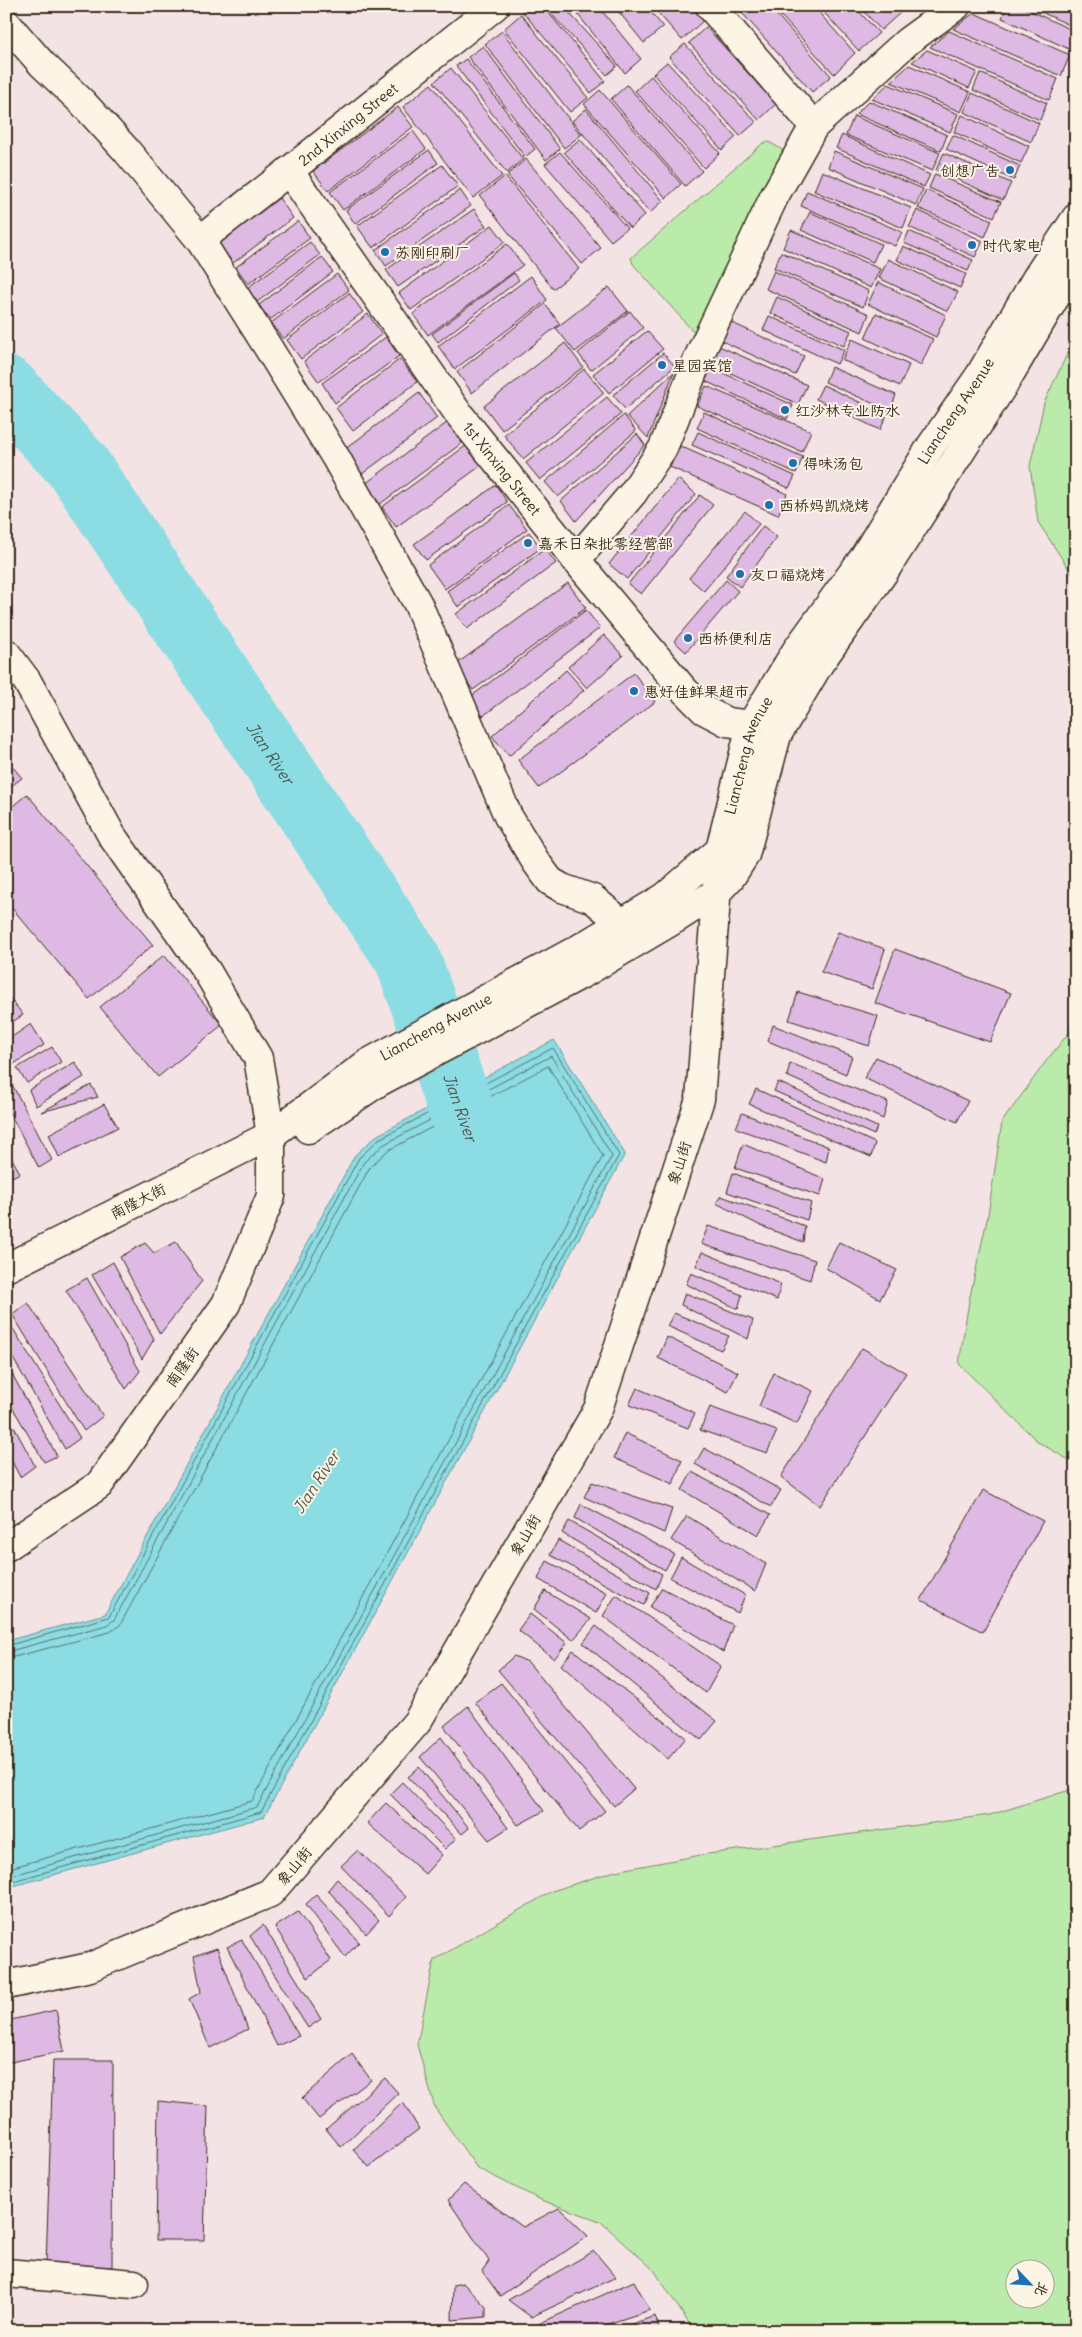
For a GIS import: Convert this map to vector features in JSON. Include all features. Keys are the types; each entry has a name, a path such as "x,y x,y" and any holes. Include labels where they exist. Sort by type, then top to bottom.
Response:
{"street":[{"name":"2nd Xinxing Street","path":"200,240 495,6"},
{"path":"710,6 814,126"},
{"path":"576,560 633,493 663,448 700,354 774,197 814,126 908,41 956,6"},
{"path":"6,23 42,64 83,103 126,150 200,240 301,399 418,604 508,816 536,862 550,881 562,888 593,899 622,923"},
{"name":"1st Xinxing Street","path":"289,171 458,413 576,560 684,689 704,710 726,722 751,725"},
{"name":"Liancheng Avenue","path":"582,960 622,923 665,897 720,850 751,725 796,650 864,557 931,446 980,375 1037,277 1076,218"},
{"name":"Liancheng Avenue","path":"271,1144 373,1073 582,960 717,892 731,877 745,855 777,735 819,664 884,572 1004,384 1076,262"},
{"name":"南隆街","path":"6,654 27,681 112,836 208,973 258,1058 271,1144 271,1196 226,1304 99,1485 6,1547"},
{"name":"象山街","path":"6,1985 90,1967 270,1893 417,1722 598,1409 700,1099 720,850"},
{"name":"南隆大街","path":"6,1268 271,1144"},
{"path":"6,2272 134,2284"}],"green space":[{"path":"769,142 781,149 784,155 698,332 692,330 633,264 631,258 763,143"},
{"path":"1076,335 1076,580 1038,522 1030,466 1044,403"},
{"path":"1076,1024 1076,1464 1038,1442 959,1364 969,1301 988,1215 1002,1122"},
{"path":"1076,1788 1076,2331 694,2331 654,2270 600,2221 539,2199 477,2168 435,2108 417,2045 434,1960 552,1891 615,1871 701,1855 990,1815"}],"water":[{"path":"554,1040 625,1154 264,1817 6,1888 6,1641 105,1614 355,1155 376,1136"}],"building":[{"path":"528,6 543,6 605,81 591,93 522,11"},
{"path":"544,6 563,6 617,66 607,75"},
{"path":"571,6 598,6 641,59 625,73"},
{"path":"614,6 646,6 663,27 644,43"},
{"path":"652,6 694,6 705,19 682,40"},
{"path":"736,6 769,6 831,76 812,92"},
{"path":"772,6 813,6 855,53 834,74"},
{"path":"818,6 854,6 879,33 859,51"},
{"path":"859,6 895,6 901,12 881,30"},
{"path":"1007,6 1020,6 1076,32 1076,40 1071,50 1002,18"},
{"path":"1028,6 1075,6 1076,28"},
{"path":"974,13 1070,55 1061,76 953,29"},
{"path":"521,14 588,98 570,112 504,29"},
{"path":"706,27 776,104 759,120 689,43"},
{"path":"502,31 581,135 564,148 485,44"},
{"path":"949,31 1058,79 1049,100 930,47"},
{"path":"685,44 756,122 740,136 669,57"},
{"path":"483,46 560,149 546,160 468,57"},
{"path":"927,50 977,72 969,88 912,62"},
{"path":"466,59 535,149 525,157 456,66"},
{"path":"667,62 736,137 722,150 653,74"},
{"path":"909,65 970,92 961,112 891,82"},
{"path":"451,68 523,159 507,173 434,82"},
{"path":"980,73 1047,103 1040,120 973,90"},
{"path":"651,76 720,153 704,168 635,91"},
{"path":"431,84 502,176 473,198 403,107"},
{"path":"888,84 958,114 950,132 872,99"},
{"path":"627,85 702,171 685,186 611,99"},
{"path":"600,90 681,184 666,198 584,104"},
{"path":"972,93 1039,123 1031,142 964,112"},
{"path":"869,101 947,135 941,151 856,114"},
{"path":"398,107 413,127 328,191 313,171"},
{"path":"586,109 663,201 650,213 572,121"},
{"path":"962,115 1029,146 1021,163 954,132"},
{"path":"854,116 940,153 932,171 846,135"},
{"path":"413,131 426,149 343,210 330,192"},
{"path":"842,135 930,175 924,187 836,148"},
{"path":"953,135 1020,166 1014,180 946,149"},
{"path":"580,139 645,215 630,228 564,152"},
{"path":"429,150 438,163 355,224 346,210"},
{"path":"834,151 923,189 916,205 828,167"},
{"path":"560,152 627,228 611,241 545,164"},
{"path":"944,153 1011,183 1003,200 936,170"},
{"path":"526,159 601,248 582,264 507,175"},
{"path":"442,165 458,186 373,248 357,226"},
{"path":"822,171 911,208 903,228 814,191"},
{"path":"935,174 1001,202 994,217 929,188"},
{"path":"505,176 579,269 553,289 480,196"},
{"path":"460,190 471,206 386,266 375,250"},
{"path":"926,190 992,220 985,237 918,208"},
{"path":"807,191 902,232 895,246 801,206"},
{"path":"279,198 293,218 233,263 219,244"},
{"path":"474,209 486,226 398,287 386,270"},
{"path":"917,210 983,241 975,257 909,227"},
{"path":"810,212 881,244 873,262 801,230"},
{"path":"298,221 310,238 248,284 236,267"},
{"path":"492,225 505,242 411,310 399,293"},
{"path":"791,230 880,269 871,288 783,248"},
{"path":"909,231 973,260 968,271 904,243"},
{"path":"310,242 320,255 257,302 247,288"},
{"path":"507,244 523,265 428,335 413,314"},
{"path":"903,246 966,274 960,288 897,260"},
{"path":"781,252 869,291 863,307 774,268"},
{"path":"322,257 333,272 270,320 259,305"},
{"path":"888,259 958,292 948,311 879,278"},
{"path":"774,271 869,314 862,332 766,289"},
{"path":"514,273 519,280 438,342 432,334"},
{"path":"337,274 349,290 283,339 271,323"},
{"path":"531,276 547,300 455,369 438,346"},
{"path":"878,282 946,315 936,337 868,304"},
{"path":"609,287 628,311 575,352 556,328"},
{"path":"349,293 363,312 301,359 287,340"},
{"path":"777,297 851,331 844,346 770,313"},
{"path":"545,304 560,324 472,393 457,372"},
{"path":"630,311 643,328 591,370 578,353"},
{"path":"876,313 933,339 921,365 865,338"},
{"path":"368,314 382,334 319,382 304,361"},
{"path":"769,316 844,350 837,364 763,330"},
{"path":"728,321 804,356 795,375 720,340"},
{"path":"647,331 663,349 609,393 593,374"},
{"path":"386,337 399,356 335,403 322,383"},
{"path":"852,339 909,365 900,386 842,360"},
{"path":"565,343 583,367 502,430 484,406"},
{"path":"719,346 807,385 798,404 711,364"},
{"path":"663,353 675,366 625,409 613,395"},
{"path":"400,359 417,382 353,431 336,408"},
{"path":"831,367 896,395 890,411 825,382"},
{"path":"712,368 793,405 787,419 705,381"},
{"path":"584,369 604,393 523,459 504,435"},
{"path":"674,372 648,438 627,416"},
{"path":"823,385 887,415 880,430 816,399"},
{"path":"706,386 811,431 802,452 697,406"},
{"path":"419,393 437,418 362,474 344,450"},
{"path":"607,397 621,414 540,480 526,463"},
{"path":"704,412 803,457 796,473 697,428"},
{"path":"624,415 636,431 558,497 545,482"},
{"path":"448,422 462,443 380,504 365,484"},
{"path":"698,432 795,476 789,488 692,445"},
{"path":"637,434 645,445 576,521 561,501"},
{"path":"467,445 482,465 396,527 382,507"},
{"path":"680,446 787,494 778,515 670,467"},
{"path":"678,479 696,494 627,579 609,564"},
{"path":"496,485 507,502 426,560 414,544"},
{"path":"700,495 713,505 641,594 628,584"},
{"path":"509,505 527,529 445,589 428,565"},
{"path":"745,511 759,524 704,591 689,578"},
{"path":"763,526 777,537 740,587 726,576"},
{"path":"529,532 541,548 458,607 447,591"},
{"path":"545,549 556,563 467,629 456,614"},
{"path":"726,580 738,591 686,652 674,641"},
{"path":"568,583 586,608 473,690 455,665"},
{"path":"586,610 600,628 483,716 469,698"},
{"path":"604,635 623,656 587,688 568,667"},
{"path":"566,670 584,690 509,756 492,736"},
{"path":"634,673 655,702 539,788 518,760"},
{"path":"6,759 22,778 6,790"},
{"path":"27,794 153,945 89,999 6,901 6,812"},
{"path":"838,932 885,949 872,989 821,972"},
{"path":"895,949 1011,993 990,1042 875,1003"},
{"path":"164,955 222,1025 158,1077 100,1007"},
{"path":"798,992 878,1016 869,1046 789,1020"},
{"path":"10,998 23,1015 6,1026 6,1001"},
{"path":"31,1024 44,1045 6,1069 6,1041"},
{"path":"773,1025 852,1056 846,1074 768,1041"},
{"path":"52,1047 61,1062 27,1083 17,1068"},
{"path":"876,1057 968,1101 957,1122 864,1078"},
{"path":"75,1062 84,1077 36,1106 29,1090"},
{"path":"790,1063 888,1102 883,1119 787,1076"},
{"path":"8,1077 52,1160 39,1168 6,1106"},
{"path":"778,1082 877,1127 874,1135 774,1091"},
{"path":"91,1085 98,1097 41,1112"},
{"path":"756,1089 875,1143 871,1157 749,1104"},
{"path":"104,1104 118,1127 59,1157 49,1134"},
{"path":"742,1113 829,1147 826,1162 736,1128"},
{"path":"743,1144 825,1179 820,1196 735,1168"},
{"path":"6,1148 20,1173 6,1180"},
{"path":"733,1173 811,1203 807,1220 727,1192"},
{"path":"721,1196 805,1226 803,1242 761,1226 716,1203"},
{"path":"708,1226 815,1260 810,1280 701,1244"},
{"path":"176,1242 202,1281 160,1334 120,1257 145,1243 154,1253"},
{"path":"839,1242 897,1270 880,1299 826,1268"},
{"path":"702,1252 781,1284 777,1300 696,1266"},
{"path":"113,1262 154,1339 142,1359 92,1275"},
{"path":"691,1273 742,1295 738,1309 686,1284"},
{"path":"87,1278 140,1371 126,1389 66,1290"},
{"path":"685,1293 753,1320 748,1339 681,1305"},
{"path":"28,1303 103,1416 84,1431 12,1314"},
{"path":"674,1313 729,1336 721,1350 667,1326"},
{"path":"12,1327 80,1438 65,1449 6,1346 6,1330"},
{"path":"667,1337 738,1372 728,1392 658,1358"},
{"path":"862,1348 906,1373 820,1506 781,1477"},
{"path":"6,1363 57,1456 44,1462 6,1396"},
{"path":"774,1373 813,1391 797,1424 759,1406"},
{"path":"637,1388 695,1413 688,1428 629,1405"},
{"path":"710,1407 777,1431 767,1453 700,1430"},
{"path":"6,1412 35,1466 20,1477 6,1450"},
{"path":"625,1433 682,1460 673,1484 614,1458"},
{"path":"704,1448 781,1490 771,1507 695,1464"},
{"path":"6,1470 12,1481 6,1484"},
{"path":"692,1472 770,1515 758,1535 682,1490"},
{"path":"592,1482 672,1509 664,1533 584,1497"},
{"path":"983,1490 1043,1521 983,1632 921,1600"},
{"path":"581,1504 674,1554 665,1570 575,1518"},
{"path":"687,1516 766,1564 755,1591 671,1540"},
{"path":"569,1521 662,1574 656,1589 562,1533"},
{"path":"558,1540 650,1593 644,1605 550,1555"},
{"path":"681,1557 745,1595 738,1613 670,1578"},
{"path":"547,1561 607,1593 596,1613 538,1579"},
{"path":"662,1588 733,1625 723,1652 650,1607"},
{"path":"545,1591 591,1619 573,1640 534,1609"},
{"path":"616,1595 721,1666 706,1693 603,1616"},
{"path":"530,1614 567,1643 554,1659 518,1630"},
{"path":"596,1626 717,1721 701,1740 583,1643"},
{"path":"573,1650 686,1738 668,1759 561,1665"},
{"path":"514,1656 528,1662 634,1789 614,1806 498,1670"},
{"path":"501,1683 605,1811 579,1831 475,1702"},
{"path":"468,1706 544,1811 518,1825 444,1726"},
{"path":"441,1737 508,1828 489,1840 420,1757"},
{"path":"419,1767 469,1828 462,1834 408,1777"},
{"path":"402,1782 456,1839 445,1849 390,1794"},
{"path":"386,1803 442,1855 425,1874 367,1823"},
{"path":"358,1850 406,1897 389,1916 341,1866"},
{"path":"337,1879 379,1920 366,1934 328,1890"},
{"path":"316,1895 359,1942 345,1957 306,1904"},
{"path":"298,1912 331,1960 308,1978 275,1927"},
{"path":"263,1925 321,2019 308,2028 250,1936"},
{"path":"242,1940 299,2036 277,2046 227,1947"},
{"path":"217,1948 248,2029 210,2048 189,1999 201,1992 194,1956"},
{"path":"56,2010 64,2051 6,2063 6,2021"},
{"path":"352,2054 371,2080 319,2119 302,2098"},
{"path":"53,2060 113,2060 112,2267 46,2265"},
{"path":"385,2078 398,2093 341,2147 326,2129"},
{"path":"158,2101 208,2106 204,2240 156,2240"},
{"path":"403,2102 419,2129 369,2167 353,2150"},
{"path":"464,2184 523,2227 559,2208 588,2236 500,2296 482,2271 489,2261 448,2200"},
{"path":"594,2251 616,2277 531,2317 508,2300"},
{"path":"634,2281 650,2310 587,2331 539,2331 536,2325"},
{"path":"463,2283 486,2307 486,2317 452,2320 453,2285"},
{"path":"655,2316 659,2327 647,2331 611,2331"},
{"path":"496,2324 499,2331 452,2331 453,2329"}],"waterway":[{"name":"Jian River","path":"6,389 77,465 407,957 483,1172 480,1179"}],"place":[{"name":"创想广告","path":"1010,170"},
{"name":"时代家电","path":"972,245"},
{"name":"苏刚印刷厂","path":"385,252"},
{"name":"星园宾馆","path":"662,365"},
{"name":"红沙林专业防水","path":"785,410"},
{"name":"得味汤包","path":"793,463"},
{"name":"西桥妈凯烧烤","path":"769,505"},
{"name":"嘉禾日杂批零经营部","path":"528,543"},
{"name":"友口福烧烤","path":"740,574"},
{"name":"西桥便利店","path":"688,638"},
{"name":"惠好佳鲜果超市","path":"634,691"}]}
